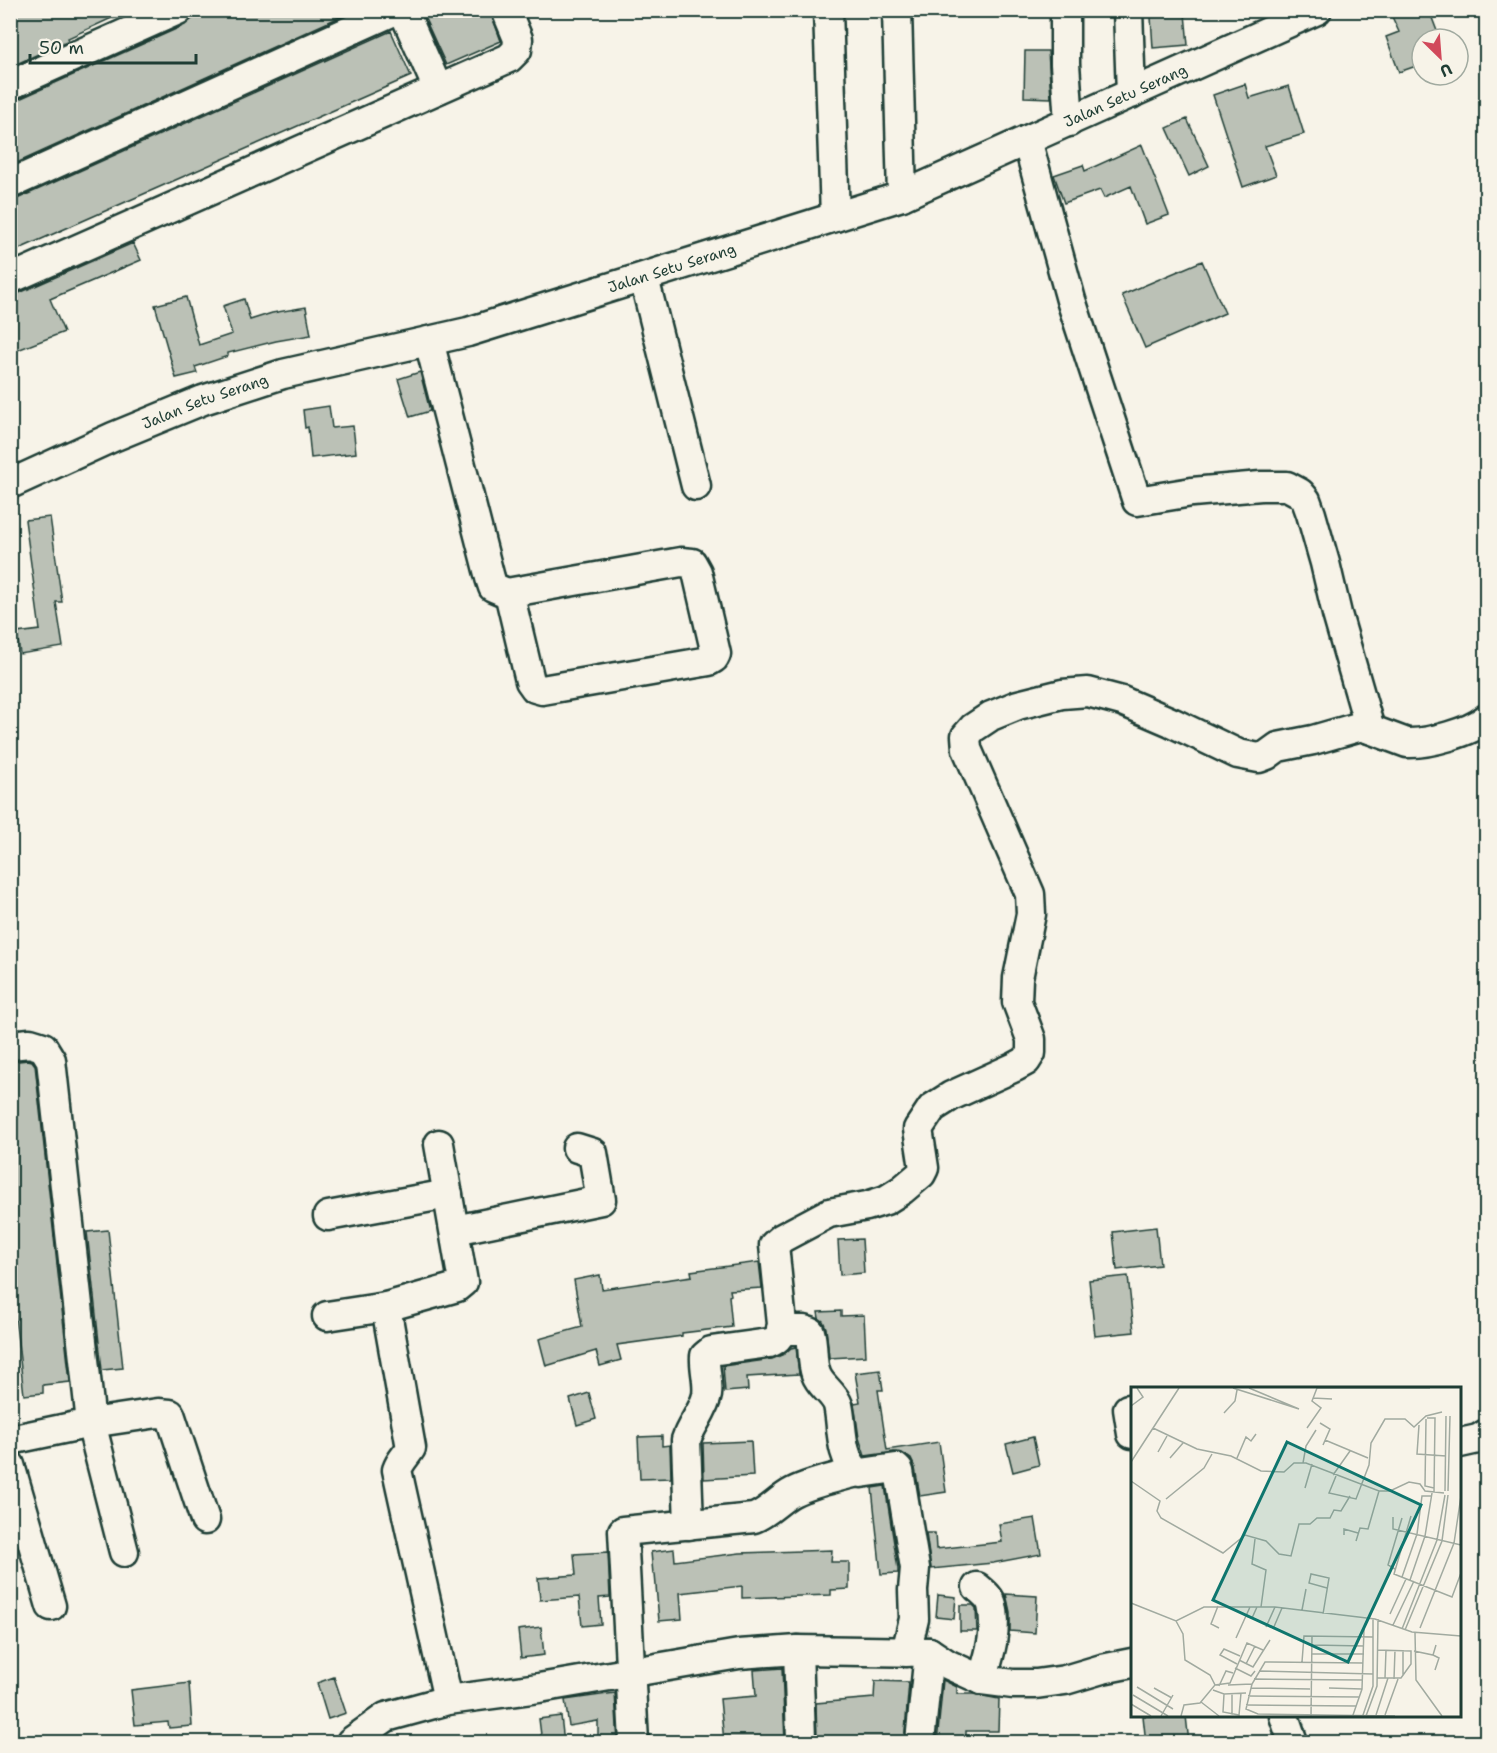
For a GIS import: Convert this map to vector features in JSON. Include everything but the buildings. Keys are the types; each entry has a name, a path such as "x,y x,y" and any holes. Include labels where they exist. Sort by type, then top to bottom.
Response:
{"street":[{"path":"10,85 178,10"},
{"path":"10,184 396,10"},
{"path":"404,10 438,89"},
{"path":"10,279 509,58 517,50 518,39 506,10"},
{"path":"828,10 835,217"},
{"path":"897,10 902,196"},
{"path":"1065,10 1065,64 1069,122"},
{"path":"1128,10 1131,94"},
{"name":"Jalan Setu Serang","path":"10,484 113,437 203,400 283,374 468,332 902,196 1317,10"},
{"path":"1027,140 1071,300 1137,501 1192,492 1261,486 1287,486 1300,493 1306,500 1314,524 1370,729"},
{"path":"644,278 696,486"},
{"path":"429,341 490,578 493,586 507,593 513,604 530,681 535,688 542,690 709,661 716,654 697,572 692,563 681,562 507,593"},
{"path":"690,1525 686,1440 706,1398 705,1356 711,1351 777,1340 782,1324 774,1245 829,1213 886,1200 902,1190 921,1174 924,1168 918,1129 932,1108 951,1096 1026,1061 1031,1053 1031,1039 1017,1002 1018,978 1031,914 1030,894 967,749 966,736 973,728 991,716 1018,705 1062,694 1088,692 1122,701 1238,754 1259,758 1278,747 1358,727 1370,729 1407,743 1414,743 1430,741 1477,727 1486,719"},
{"path":"10,1045 30,1043 43,1047 51,1060 91,1423 124,1552"},
{"path":"327,1316 386,1307 457,1287 463,1282 439,1144"},
{"path":"455,1230 601,1200 593,1153 577,1148"},
{"path":"328,1216 448,1194"},
{"path":"386,1307 411,1448 399,1462 397,1470 448,1700"},
{"path":"781,1330 810,1332 816,1374 837,1403 842,1441 850,1463 857,1472"},
{"path":"10,1440 91,1423 158,1413 170,1414 205,1520"},
{"path":"1461,1443 1486,1434"},
{"path":"10,1465 51,1606"},
{"path":"634,1743 623,1531 753,1518 762,1515 780,1500 799,1490 857,1472 896,1468 899,1471 915,1568 913,1590 918,1652 920,1743"},
{"path":"977,1587 992,1603 993,1618 990,1654 982,1680"},
{"path":"351,1743 386,1717 448,1700 539,1688 739,1654 798,1650 918,1652 982,1680 1036,1684 1065,1680 1131,1663"},
{"path":"798,1650 801,1739"},
{"path":"1284,1717 1293,1743"}]}
